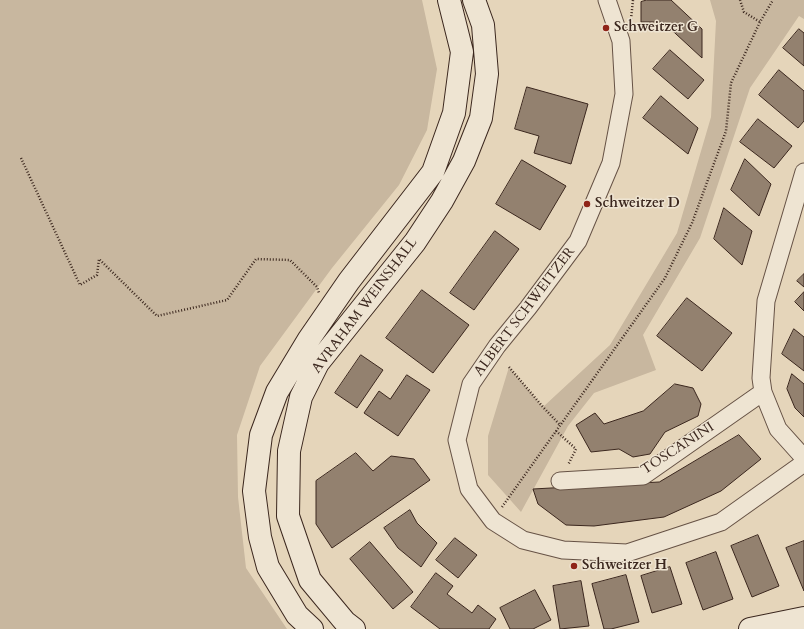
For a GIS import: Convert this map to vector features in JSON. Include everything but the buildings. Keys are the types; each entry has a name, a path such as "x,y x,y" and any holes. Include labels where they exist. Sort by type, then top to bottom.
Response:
{"main road":[{"name":"AVRAHAM WEINSHALL","path":"312,629 297,615 268,567 260,537 254,491 261,435 277,392 308,339 349,281 433,172 454,113 462,52 449,0"},
{"name":"AVRAHAM WEINSHALL","path":"354,629 344,622 310,580 288,516 289,451 301,397 318,363 415,242 442,201 464,160 481,118 487,74 483,25 474,0"},
{"path":"750,629 804,618"}],"street":[{"name":"ALBERT SCHWEITZER","path":"607,0 621,41 624,94 611,163 578,241 528,308 497,346 471,384 457,440 469,489 493,521 523,540 563,550 627,552 722,522 804,463"},
{"path":"804,172 766,301 762,378 763,392 778,429 804,458"},
{"name":"TOSCANINI","path":"560,481 643,476 763,392"}],"path":[{"path":"740,0 744,12 760,22"},
{"path":"493,521 510,493 665,278 689,230 726,131 731,83 760,22 773,0"},
{"path":"21,158 80,285 97,275 99,259 157,316 228,300 256,258 290,260 317,288 325,315"},
{"path":"509,367 543,408 560,425"},
{"path":"556,431 576,449 560,481"}],"shaded area":[{"path":"0,0 422,0 437,69 427,130 399,185 332,268 260,366 237,435 238,497 246,568 287,629 0,629"},
{"path":"710,0 804,0 804,19 799,16 750,88 700,238 643,335 656,370 594,393 568,426 521,512 488,475 488,436 509,367 543,407 610,345 677,233 711,117 716,21"}],"place":[{"name":"Schweitzer G","path":"606,28"},
{"name":"Schweitzer D","path":"587,204"},
{"name":"Schweitzer H","path":"574,566"}]}
